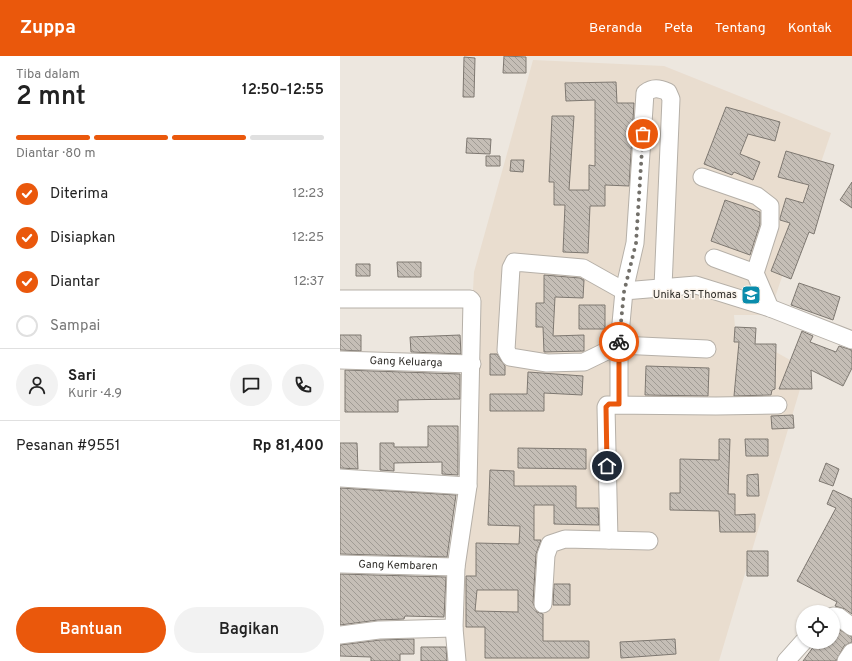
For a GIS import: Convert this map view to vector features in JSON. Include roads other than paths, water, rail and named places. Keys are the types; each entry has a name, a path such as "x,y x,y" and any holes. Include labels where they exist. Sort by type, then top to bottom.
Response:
{"street":[{"path":"619,404 619,345 624,292 636,243 645,93 651,89 661,88 668,92 671,99 663,287"},
{"path":"702,177 757,196 770,206 770,226 755,273 770,308"},
{"path":"714,258 755,273"},
{"path":"707,349 619,345 584,362 547,363 510,357 505,346 512,264 516,262 583,268 624,292 663,287 696,285 770,308 852,340"},
{"path":"340,299 470,299 472,304 472,364 468,486 456,567 454,628 457,661"},
{"name":"Gang Keluarga","path":"340,360 472,364"},
{"path":"609,540 606,407 609,404 716,406 778,405"},
{"path":"340,478 468,486"},
{"path":"543,604 546,555 550,544 565,539 649,541"},
{"name":"Gang Kembaren","path":"340,564 456,567"},
{"path":"840,618 852,627"},
{"path":"340,635 378,630 454,628"},
{"path":"786,661 797,649"},
{"path":"846,661 852,652"}],"place":[{"name":"Unika ST Thomas","path":"751,295"}]}
